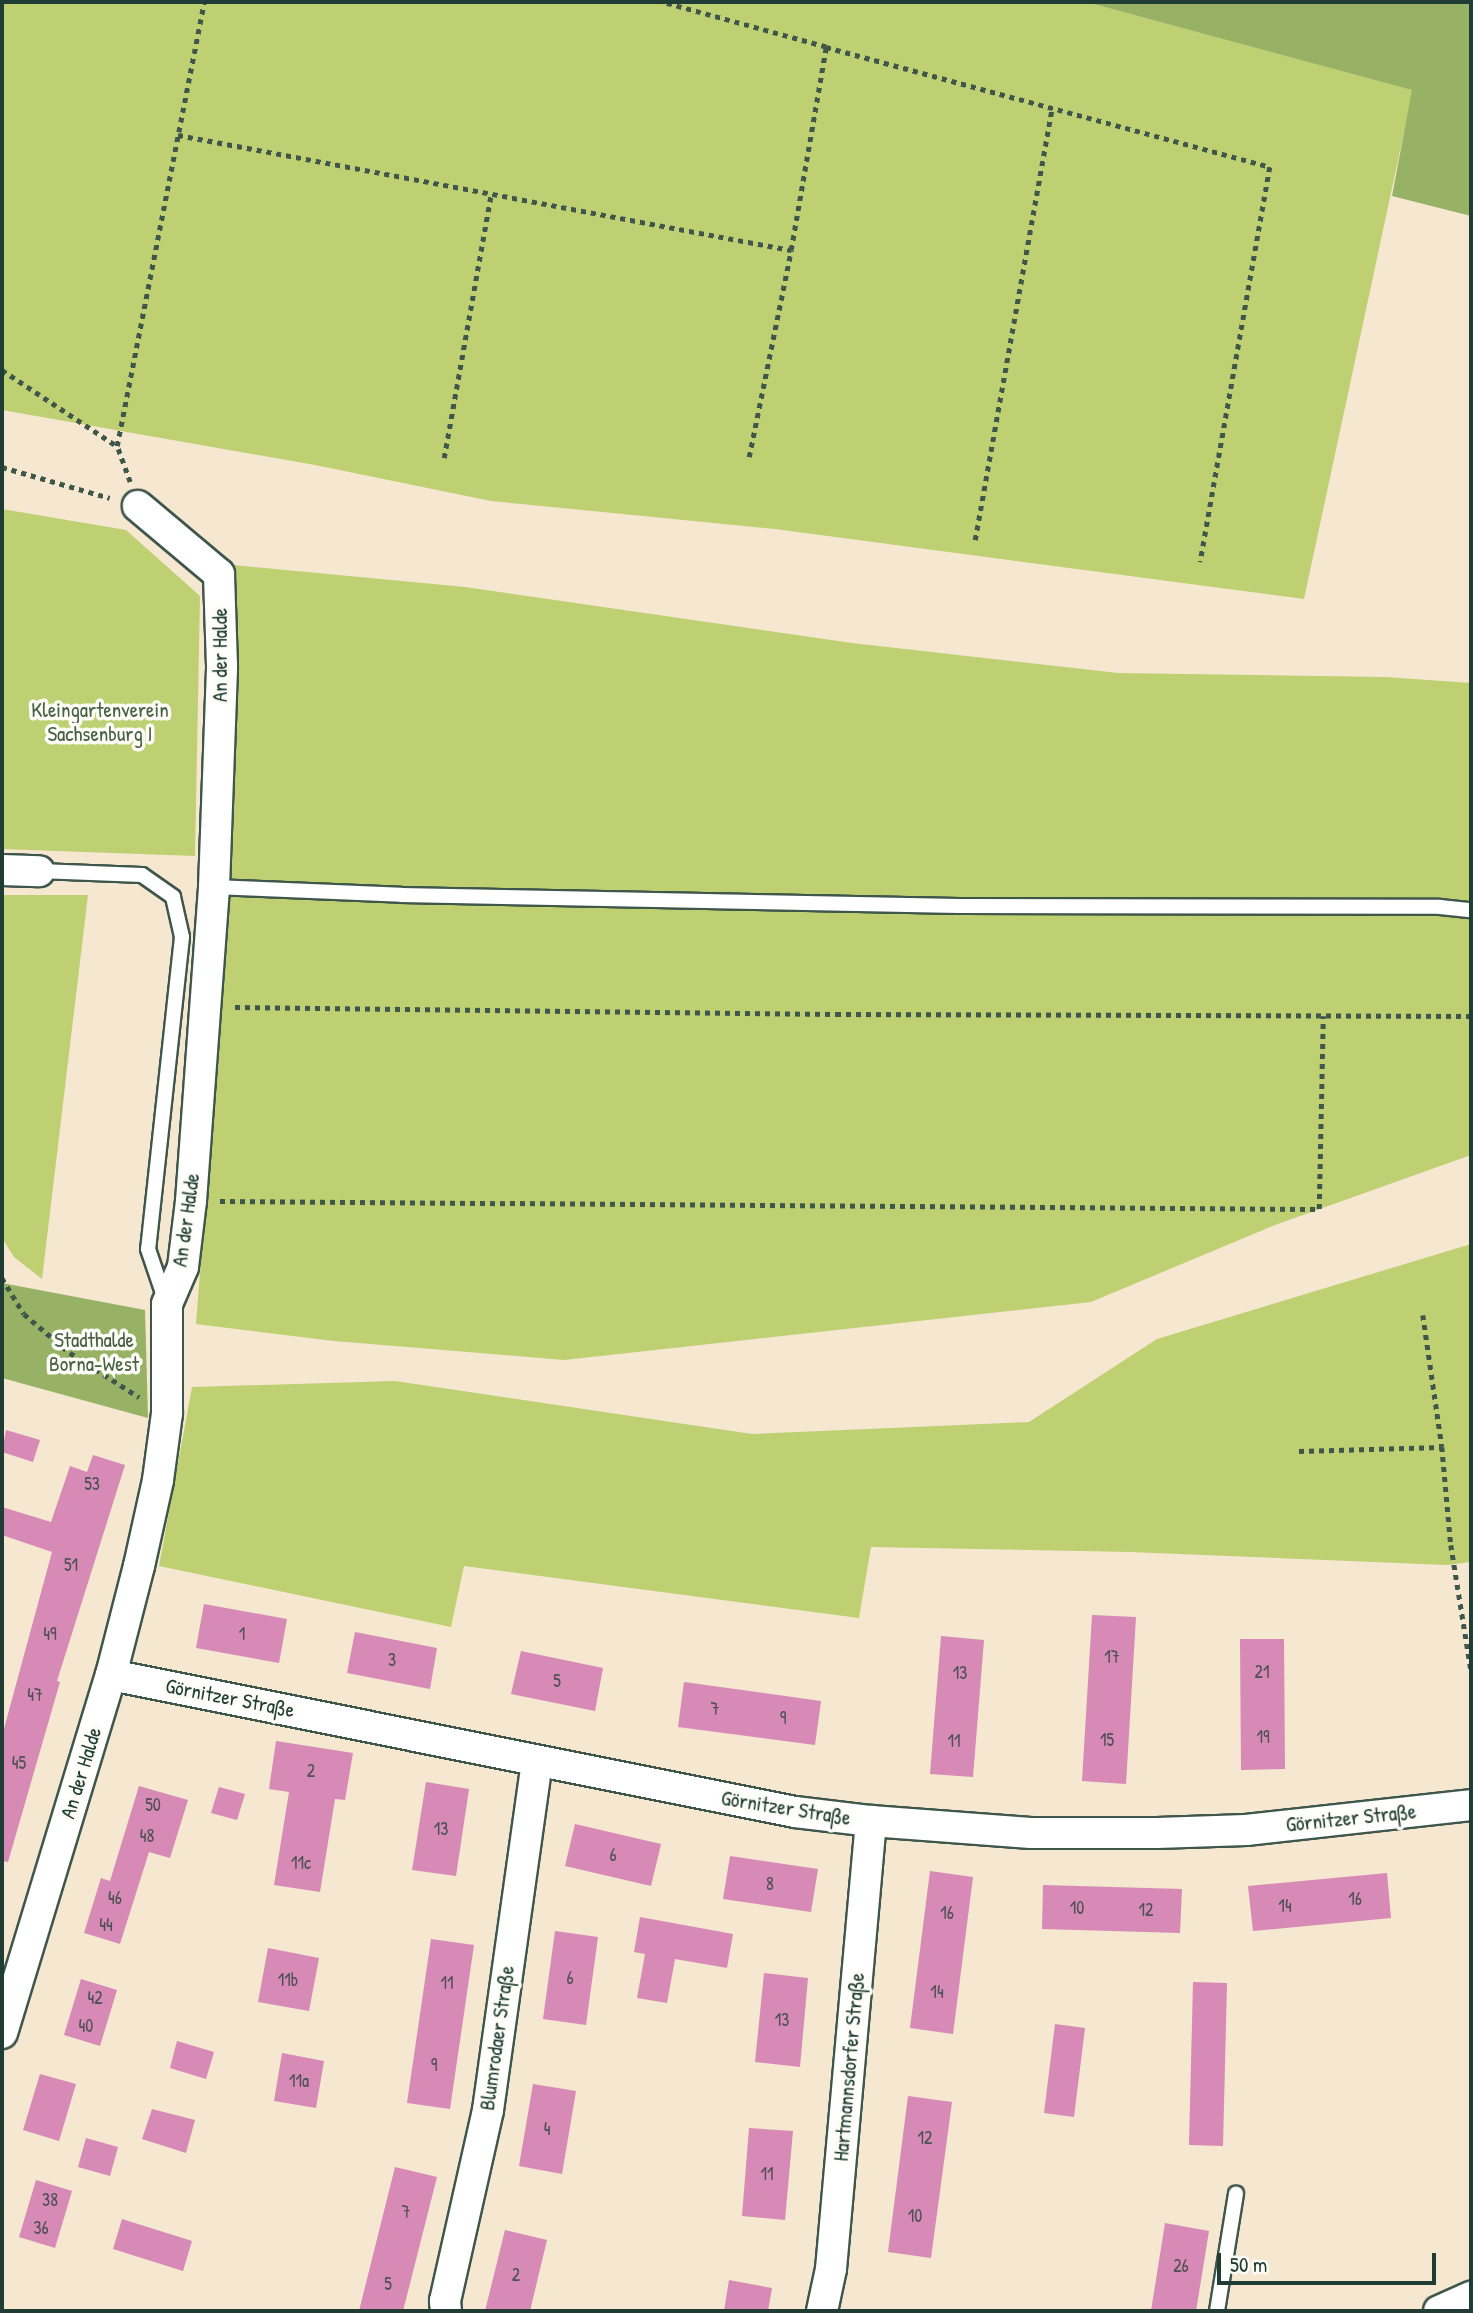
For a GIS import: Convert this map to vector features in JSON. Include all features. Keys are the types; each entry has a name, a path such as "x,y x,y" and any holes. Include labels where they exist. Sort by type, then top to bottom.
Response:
{"street":[{"name":"An der Halde","path":"2,2033 111,1675 155,1492 167,1413 167,1304 183,1268 191,1201 214,887 222,666 219,574 138,506"},
{"path":"2,870 38,871"},
{"name":"Görnitzer Straße","path":"111,1675 795,1812 871,1821 1031,1833 1157,1833 1246,1830 1471,1805"},
{"name":"Blumrodaer Straße","path":"446,2311 445,2301 488,2110 537,1762"},
{"name":"Hartmannsdorfer Straße","path":"822,2311 831,2269 871,1821"},
{"path":"1439,2311 1471,2297"}],"lane":[{"path":"38,871 142,875 173,897 182,937 148,1249 167,1304"},
{"path":"214,887 919,906 1440,907 1471,910"},
{"path":"1217,2311 1236,2194"}],"path":[{"path":"138,506 117,446 204,2"},
{"path":"661,2 1270,167 1200,562"},
{"path":"749,457 791,250 826,47"},
{"path":"975,540 1052,108"},
{"path":"177,135 791,250"},
{"path":"444,458 491,194"},
{"path":"2,370 117,446"},
{"path":"2,467 138,506"},
{"path":"205,1006 1471,1016"},
{"path":"191,1201 1319,1209 1323,1016"},
{"path":"2,1279 24,1314 71,1353 167,1413"},
{"path":"1423,1315 1442,1447 1451,1545 1471,1670"},
{"path":"1299,1451 1442,1447"}],"green space":[{"path":"2,2 1086,2 1413,90 1304,599 775,529 491,501 315,465 2,410"},
{"path":"1086,2 1471,2 1471,216 1392,196 1412,90"},
{"name":"Kleingartenverein Sachsenburg I","path":"2,509 126,530 200,596 195,856 2,849"},
{"path":"233,565 465,587 852,643 1118,673 1385,677 1471,683 1471,1155 1275,1225 1091,1302 564,1360 334,1341 196,1324 220,1014"},
{"path":"2,895 88,895 42,1279 14,1257 2,1238"},
{"path":"1471,1244 1471,1562 1447,1565 1130,1552 871,1547 859,1618 464,1566 451,1627 159,1566 192,1387 395,1381 752,1434 1029,1422 1157,1339"},
{"name":"Stadthalde Borna-West","path":"2,1283 145,1310 148,1418 2,1378"}],"building":[{"path":"6,1430 40,1440 33,1462 2,1452"},
{"path":"93,1455 125,1465 57,1681 60,1682 8,1862 2,1861 2,1736 52,1552 2,1535 2,1507 51,1522 70,1466 87,1472"},
{"path":"204,1604 287,1619 279,1663 196,1648"},
{"path":"1092,1615 1136,1617 1126,1784 1082,1781"},
{"path":"355,1632 437,1648 430,1689 347,1673"},
{"path":"941,1636 984,1640 973,1777 930,1774"},
{"path":"1240,1639 1284,1639 1285,1769 1241,1770"},
{"path":"521,1651 603,1668 595,1711 511,1694"},
{"path":"684,1682 821,1701 815,1745 678,1727"},
{"path":"276,1741 353,1753 345,1800 335,1799 320,1892 274,1885 289,1792 269,1789"},
{"path":"426,1782 469,1789 456,1876 412,1870"},
{"path":"139,1786 188,1800 170,1858 149,1852 120,1944 84,1933 101,1878 110,1881"},
{"path":"219,1787 245,1794 237,1820 211,1813"},
{"path":"575,1824 661,1844 651,1886 565,1866"},
{"path":"730,1856 818,1869 811,1912 723,1899"},
{"path":"930,1871 973,1877 953,2034 910,2028"},
{"path":"1387,1873 1391,1918 1253,1931 1248,1886"},
{"path":"1043,1885 1182,1889 1180,1933 1042,1929"},
{"path":"640,1917 733,1934 727,1968 675,1959 667,2003 637,1998 645,1954 634,1952"},
{"path":"555,1931 598,1937 586,2025 543,2019"},
{"path":"431,1939 474,1945 450,2109 407,2103"},
{"path":"268,1948 319,1958 309,2011 258,2002"},
{"path":"764,1973 808,1978 800,2067 755,2062"},
{"path":"81,1979 117,1990 100,2046 64,2035"},
{"path":"1193,1982 1227,1983 1223,2146 1189,2145"},
{"path":"1055,2024 1085,2028 1074,2117 1044,2113"},
{"path":"177,2041 214,2052 206,2079 170,2068"},
{"path":"282,2053 324,2061 316,2108 274,2101"},
{"path":"40,2074 76,2084 59,2141 23,2130"},
{"path":"533,2084 576,2091 562,2174 519,2166"},
{"path":"908,2096 952,2102 931,2258 888,2252"},
{"path":"152,2109 195,2120 186,2153 142,2139"},
{"path":"749,2128 793,2131 785,2220 742,2216"},
{"path":"86,2138 118,2147 110,2176 78,2167"},
{"path":"395,2167 437,2177 403,2311 359,2311"},
{"path":"36,2180 72,2191 55,2248 19,2237"},
{"path":"122,2219 192,2241 183,2271 113,2249"},
{"path":"1165,2223 1209,2231 1196,2311 1151,2311"},
{"path":"505,2230 547,2240 530,2311 485,2311"},
{"path":"729,2280 772,2288 768,2311 724,2311"}]}
